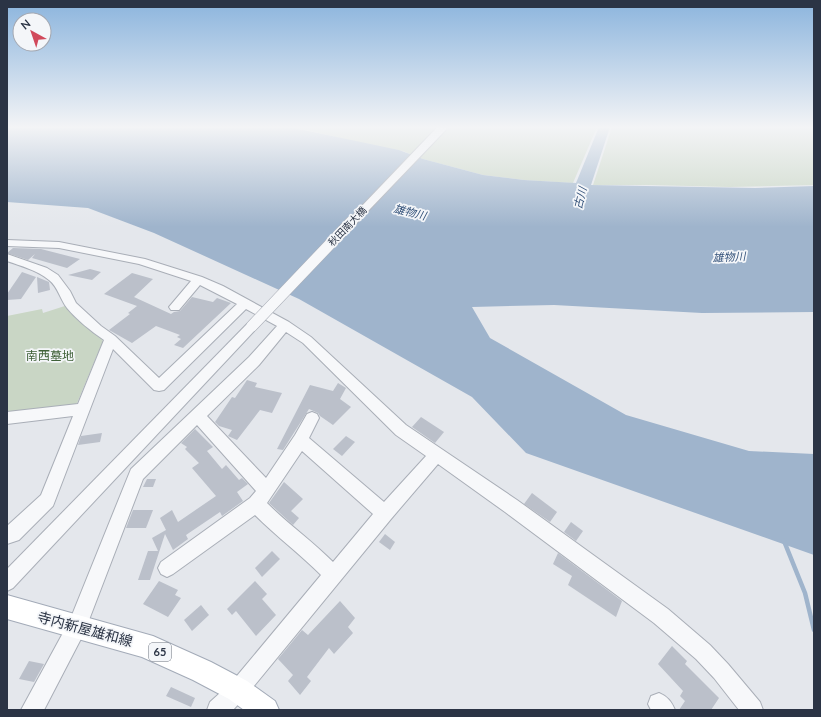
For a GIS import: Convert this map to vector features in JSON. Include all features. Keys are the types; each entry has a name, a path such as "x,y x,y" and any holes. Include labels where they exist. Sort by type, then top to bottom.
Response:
{"main road":[{"name":"寺内新屋雄和線","path":"7,607 144,645 202,671 238,690 266,710"}],"street":[{"name":"秋田南大橋","path":"7,582 411,160"},
{"path":"10,246 59,245 141,262 198,280 285,325 313,345 401,430 511,506 661,616 703,652 721,671 752,710"},
{"path":"7,257 43,270 54,278 66,294 70,305 97,329 111,339 160,386 245,303"},
{"path":"175,307 198,280"},
{"path":"32,710 77,626 137,474 254,362 285,325"},
{"path":"7,535 13,534 47,500 111,339"},
{"path":"7,418 83,409"},
{"path":"198,416 267,491"},
{"path":"167,568 256,504 267,491 300,440 312,418"},
{"path":"300,440 385,514"},
{"path":"218,710 238,690 334,574 437,454"},
{"path":"256,504 280,528 306,548 334,574"}],"green space":[{"path":"428,160 583,160 573,183 524,180 483,175"},
{"path":"601,160 814,160 814,185 729,187 593,185"},
{"name":"南西墓地","path":"68,305 83,324 96,332 103,341 75,408 7,416 7,316 42,309 43,313"}],"water":[{"path":"7,160 428,160 483,175 524,180 576,183 585,160 599,160 591,185 755,188 814,186 814,312 702,313 554,305 472,307 490,338 626,415 749,451 814,454 814,555 526,453 472,397 299,299 154,233 88,208 7,202"}],"building":[{"path":"13,248 41,249 80,259 67,268 32,258 35,254 28,260 7,253"},
{"path":"90,269 101,272 92,280 68,275"},
{"path":"22,272 36,277 21,299 7,300 7,294"},
{"path":"132,273 153,279 134,297 171,314 180,311 192,297 213,302 217,298 231,303 183,348 174,345 181,339 177,337 180,335 156,326 132,343 109,330 130,314 128,313 137,306 104,294"},
{"path":"37,277 49,282 50,290 38,293"},
{"path":"247,380 257,383 255,387 282,393 272,413 260,410 237,440 228,436 232,430 219,426 215,422 232,397 235,398"},
{"path":"338,383 346,388 340,399 351,407 333,425 318,413 309,409 283,450 277,449 310,385 333,391"},
{"path":"421,417 444,432 435,443 412,427"},
{"path":"195,429 213,447 207,451 222,469 226,465 239,480 242,478 248,484 237,492 243,501 222,516 220,512 186,535 188,539 173,550 165,534 150,580 138,580 148,551 158,551 152,538 166,530 160,518 172,510 178,522 216,496 192,468 199,463 185,449 187,447 181,443"},
{"path":"102,433 100,442 78,445 81,436"},
{"path":"346,436 355,442 342,456 333,449"},
{"path":"147,479 156,479 153,487 143,487"},
{"path":"284,482 303,499 291,511 299,518 293,525 269,503"},
{"path":"532,493 557,512 550,522 524,504"},
{"path":"133,510 153,510 146,528 126,528"},
{"path":"571,522 583,531 576,541 564,532"},
{"path":"385,534 395,542 390,550 379,542"},
{"path":"272,551 280,559 262,577 255,568"},
{"path":"558,553 622,601 616,617 568,585 572,576 553,564"},
{"path":"159,581 178,590 175,595 181,598 168,617 143,604"},
{"path":"255,581 267,594 262,599 276,615 256,636 236,611 232,615 227,609"},
{"path":"340,601 355,618 348,627 353,633 334,654 329,648 307,677 311,681 300,695 288,681 293,675 278,659 302,630 308,635"},
{"path":"201,605 209,615 192,631 184,620"},
{"path":"672,646 687,661 685,664 719,698 711,710 679,710 685,701 680,696 683,691 658,664"},
{"path":"29,661 44,664 34,682 19,679"},
{"path":"171,687 195,698 191,707 166,696"}],"waterway":[{"path":"784,541 805,593 814,630"}],"water label":[{"name":"古川","path":"580,198"},
{"name":"雄物川","path":"410,212"},
{"name":"雄物川","path":"729,257"}]}
